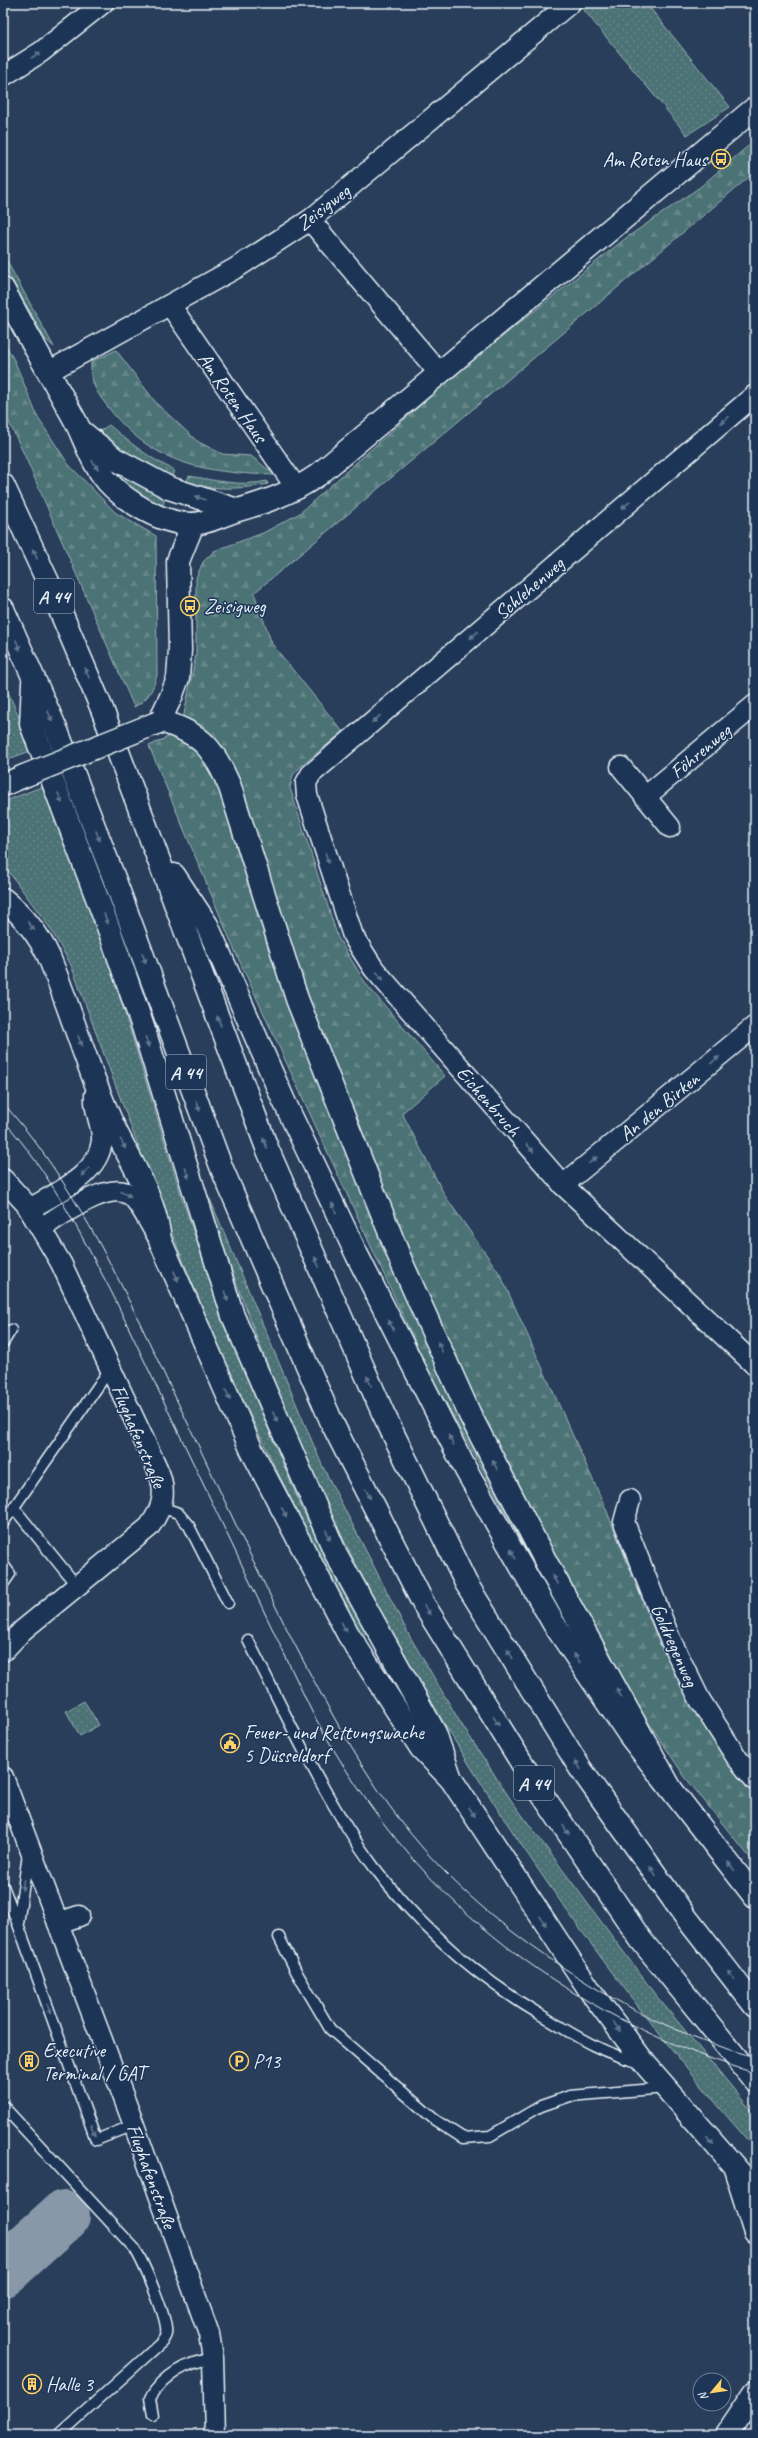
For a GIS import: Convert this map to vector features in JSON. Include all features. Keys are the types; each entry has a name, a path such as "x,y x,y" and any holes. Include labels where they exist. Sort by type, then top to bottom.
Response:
{"main road":[{"path":"3,289 79,430 92,462 107,481 122,495 160,516 193,524 272,500 297,489 334,463 755,108"},
{"path":"79,430 115,460 168,488 237,510"},
{"name":"A 44","path":"3,485 48,582 102,709 267,1148 383,1413 466,1583 580,1768 685,1916 755,2006"},
{"path":"160,722 178,678 180,650 178,561 193,524"},
{"name":"A 44","path":"3,610 57,731 114,878 222,1169 333,1425 424,1605 533,1781 641,1940 755,2081"},
{"path":"34,680 31,724 74,833 135,1005 233,1316 336,1554 435,1733 450,1779"},
{"path":"3,784 160,722 188,732 206,743 218,759 230,787 297,999 404,1268 470,1415 546,1562 671,1789"},
{"path":"151,840 207,925 283,1099 354,1248 466,1470 554,1624 630,1736 755,1897"},
{"path":"3,900 24,917 40,938 59,981 113,1126 140,1174 157,1216 160,1240 252,1452 348,1634 421,1748 450,1779 549,1931 591,1992 646,2065 735,2169 755,2190"},
{"path":"735,2169 755,2232"},
{"path":"726,2435 755,2392"}],"street":[{"path":"3,76 41,52 102,3"},
{"name":"Zeisigweg","path":"48,372 236,268 310,220 570,3"},
{"path":"310,220 440,374"},
{"name":"Am Roten Haus","path":"170,305 297,489"},
{"name":"Schlehenweg","path":"306,782 311,774 755,395"},
{"name":"Föhrenweg","path":"645,797 755,704"},
{"path":"621,767 670,827"},
{"name":"Eichenbruch","path":"306,782 306,795 353,936 374,969 563,1185 755,1365"},
{"name":"An den Birken","path":"563,1185 755,1026"},
{"path":"30,1209 79,1179 97,1155 102,1141 94,1098 96,1082"},
{"name":"Flughafenstraße","path":"3,1179 18,1193 30,1209 61,1263 162,1479 164,1492 161,1507 149,1527 23,1630 3,1651"},
{"path":"41,1228 94,1196 114,1191 123,1191 138,1204 160,1240"},
{"name":"Goldregenweg","path":"630,1500 624,1522 670,1639 700,1700 736,1758 755,1780"},
{"name":"Flughafenstraße","path":"3,1778 134,2125 208,2334 213,2358 215,2435"},
{"path":"58,1923 79,1916"}],"lane":[{"path":"3,1343 12,1330"},
{"path":"3,1523 110,1369"},
{"path":"161,1507 178,1513 189,1526 228,1603"},
{"path":"14,1508 77,1586"},
{"path":"3,1564 10,1574 3,1584"},
{"path":"248,1640 346,1824 394,1892 458,1954 528,2007 591,2046 617,2057 646,2065"},
{"path":"18,1924 29,1846"},
{"path":"3,1886 96,2140 134,2125"},
{"path":"279,1937 297,1973 330,2029 435,2120 463,2138 490,2136 541,2106 570,2096 666,2088"},
{"path":"3,2106 135,2249 142,2260 166,2323 166,2334 162,2342 59,2435"},
{"path":"153,2415 150,2398 157,2387 180,2367 213,2358"}],"green space":[{"path":"578,3 646,3 730,107 687,135"},
{"path":"755,140 755,172 254,593 272,644 343,732 302,765 293,775 290,788 338,938 366,984 445,1076 402,1113 445,1196 500,1274 606,1509 657,1637 689,1702 728,1764 755,1796 755,1864 685,1777 631,1696 571,1592 548,1590 428,1370 234,949 149,746 172,735 183,719 196,655 196,578 203,562 214,551 263,533 300,513 453,376 626,238 700,187"},
{"path":"3,254 54,347 45,339 3,264"},
{"path":"3,340 15,362 38,418 69,465 116,513 156,536 157,675 149,694 143,701 134,707 24,454 3,410"},
{"path":"116,350 157,404 197,441 222,454 251,456 275,475 228,472 185,463 165,455 146,444 128,429 111,411 98,394 93,383 91,362"},
{"path":"109,425 140,450 174,470 171,480 137,463 103,436 100,431"},
{"path":"109,467 166,495 162,508 126,486"},
{"path":"189,476 238,483 257,483 267,481 268,484 237,488 206,487 185,484"},
{"path":"3,680 33,750 3,761"},
{"path":"46,785 101,936 182,1198 225,1326 303,1511 366,1633 361,1637 263,1442 210,1326 148,1172 71,965 50,928 3,864 3,802"},
{"path":"210,1199 322,1465 409,1635 460,1722 511,1800 654,1993 755,2115 755,2149 694,2077 635,2003 579,1927 524,1849 473,1770 424,1689 378,1606 317,1484 284,1407 224,1250 210,1211"},
{"path":"84,1701 99,1725 80,1736 66,1711"}],"taxiway":[{"path":"3,2271 64,2216"}],"tram line":[{"path":"3,1103 46,1157 81,1211 97,1239 141,1326 254,1562 307,1668 340,1728 376,1787 403,1824 438,1865 458,1885 500,1922 544,1955 611,1997 657,2021 705,2041 755,2057"},
{"path":"3,1120 35,1160 63,1203 112,1293 312,1712 332,1748 354,1782 407,1852 448,1895 492,1935 540,1971 590,2003 643,2030 698,2054 755,2073"}],"place":[{"name":"Am Roten Haus","path":"721,159"},
{"name":"Zeisigweg","path":"190,606"},
{"name":"Feuer- und Rettungswache 5 Düsseldorf","path":"230,1743"},
{"name":"Executive Terminal / GAT","path":"29,2061"},
{"name":"P13","path":"239,2061"},
{"name":"Halle 3","path":"32,2384"}]}
